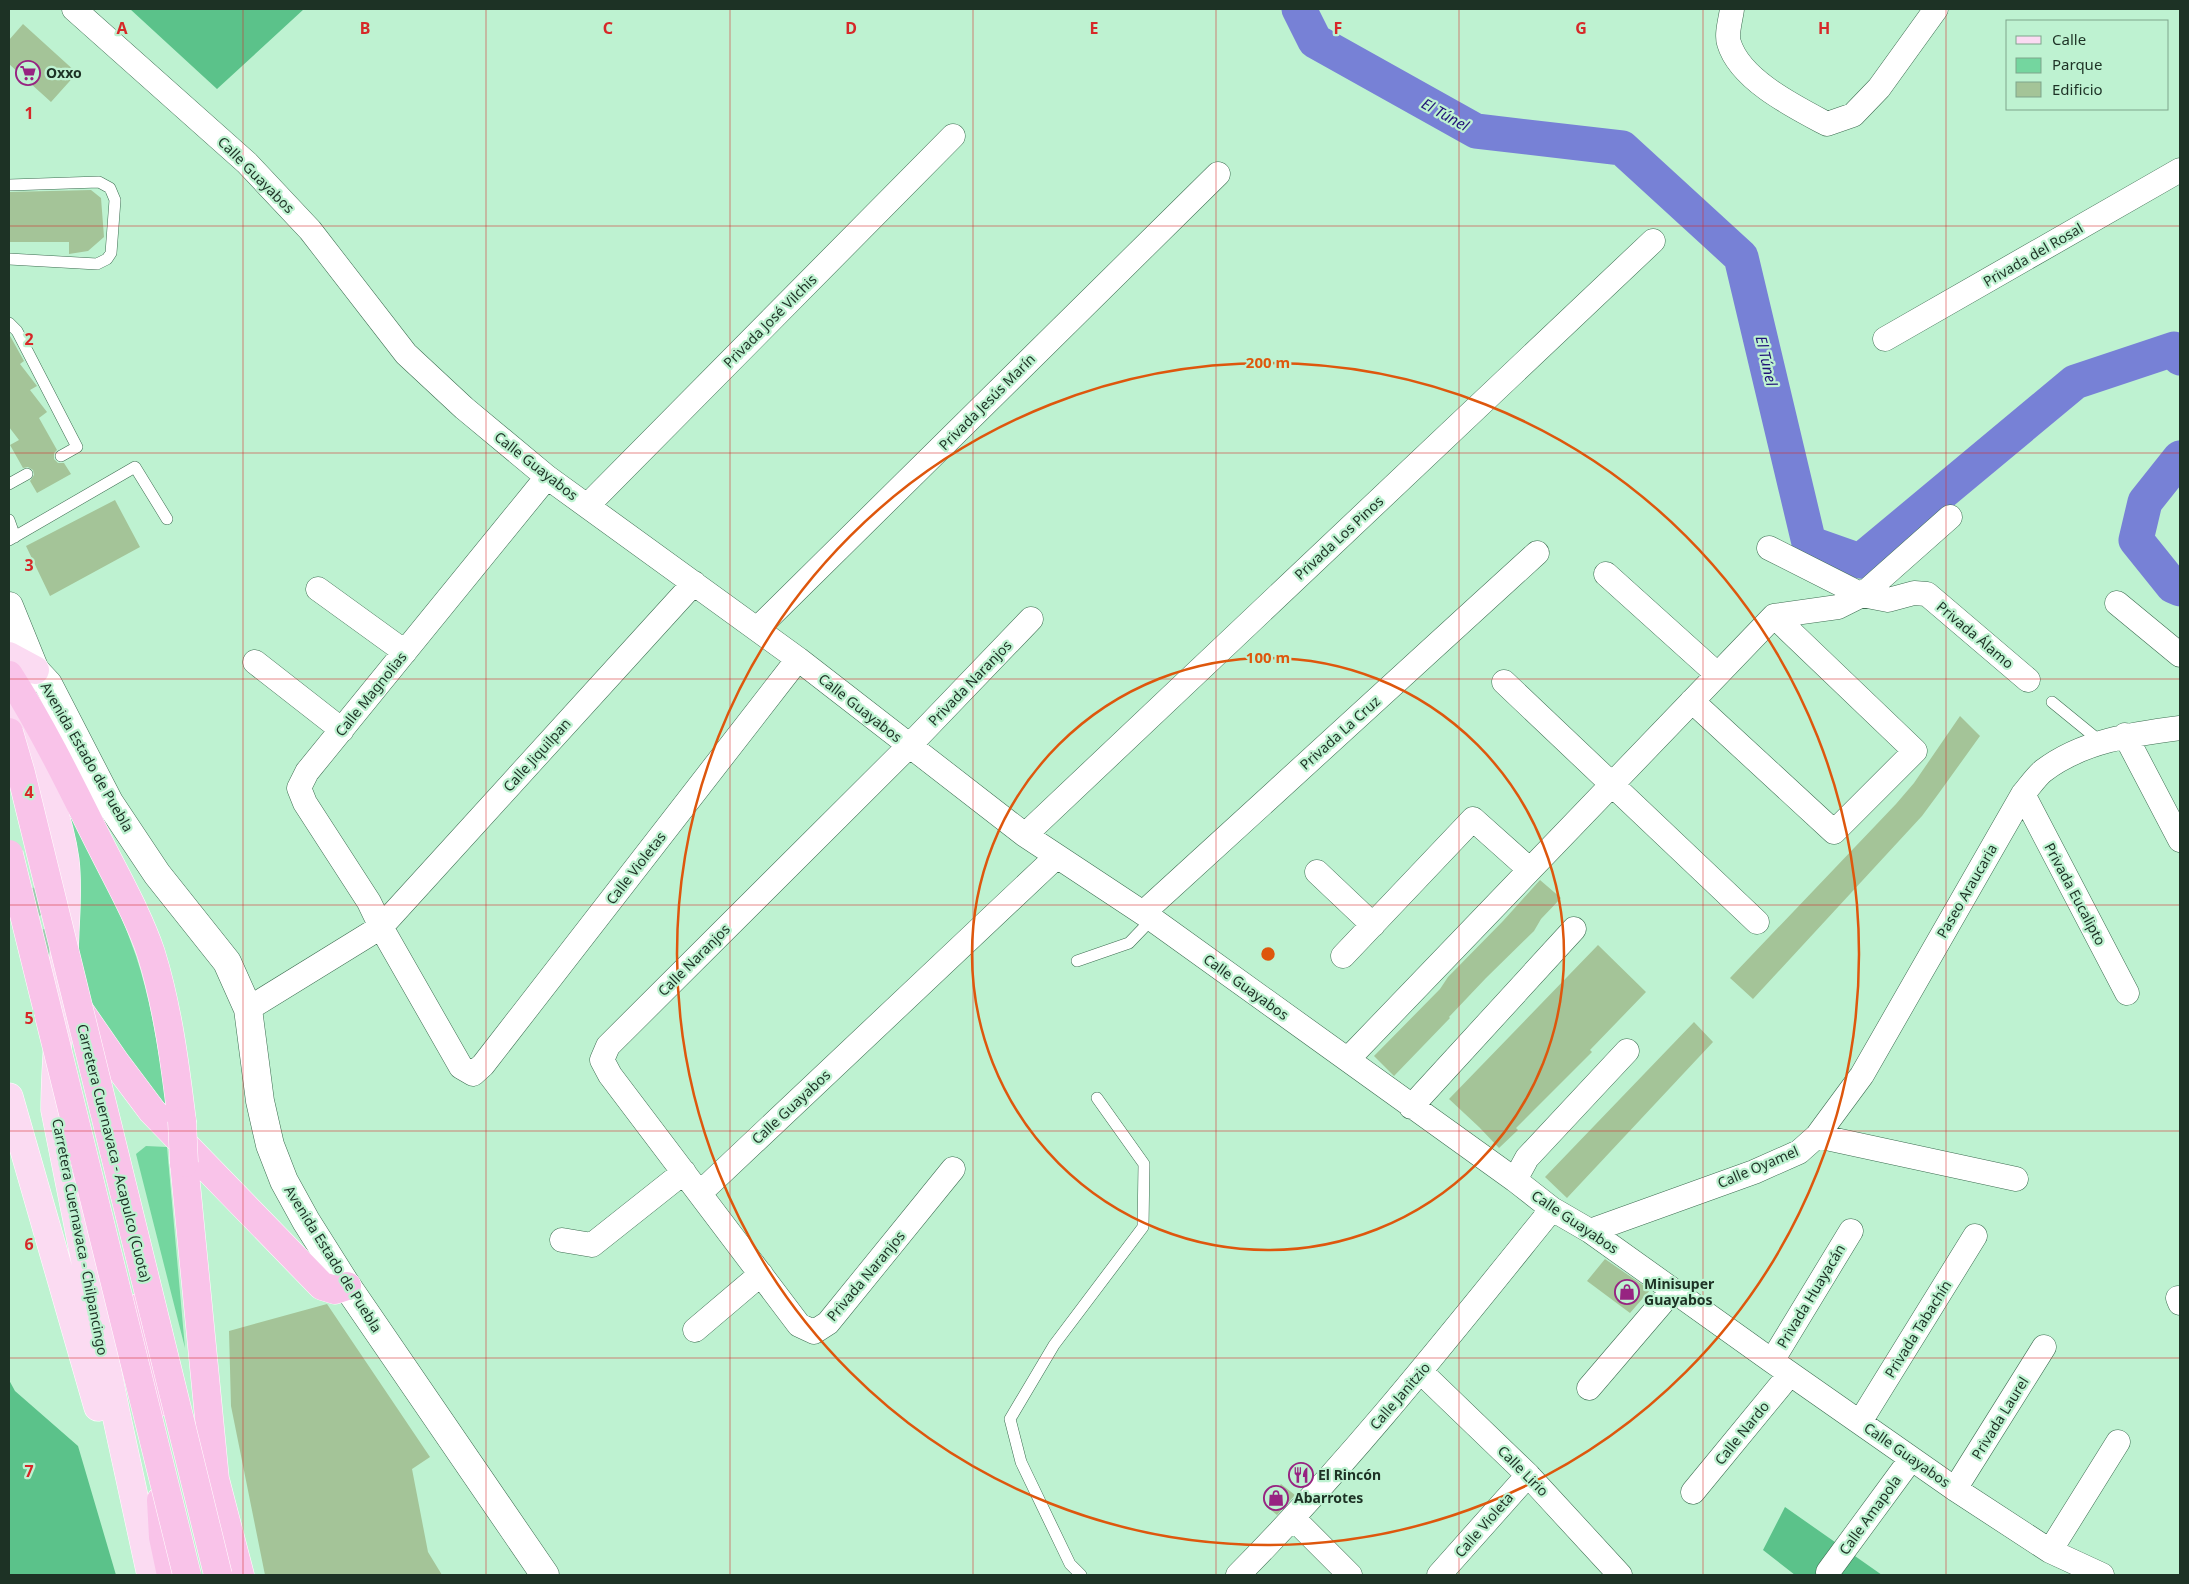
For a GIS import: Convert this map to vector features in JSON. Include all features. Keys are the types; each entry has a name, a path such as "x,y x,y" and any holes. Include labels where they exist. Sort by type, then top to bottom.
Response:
{"highway":[{"path":"22,672 52,748 122,886 150,951 163,998 182,1121 184,1163 215,1479 240,1575"},
{"name":"Carretera Cuernavaca - Acapulco (Cuota)","path":"9,732 26,792 218,1575"},
{"path":"9,854 187,1575"},
{"path":"171,1575 163,1537 154,1394 141,1301 111,1141 72,996 116,1063 152,1111 322,1286 335,1290 347,1286"}],"main road":[{"path":"9,656 22,672"},
{"name":"Carretera Cuernavaca - Chilpancingo","path":"9,695 46,791 58,828 65,860 66,916 55,1071 55,1110 116,1414 151,1575"},
{"name":"Carretera Cuernavaca - Chilpancingo","path":"9,1096 95,1395 151,1575"}],"street":[{"name":"Calle Guayabos","path":"74,9 247,163 310,230 406,354 464,408 547,477 757,629 1025,835 1147,916 1515,1180 1552,1210 1590,1230 1672,1291 1955,1489 2050,1551 2102,1575"},
{"path":"1732,9 1728,42 1740,64 1778,98 1827,124 1853,115 1879,88 1936,9"},
{"name":"Privada José Vilchis","path":"587,506 952,136"},
{"name":"Privada del Rosal","path":"1885,339 2180,170"},
{"name":"Privada Jesús Marín","path":"757,629 1218,174"},
{"name":"Privada Los Pinos","path":"1025,835 1653,241"},
{"name":"Calle Magnolias","path":"381,926 370,902 305,803 299,788 307,772 547,477"},
{"path":"1348,1060 1529,869 1774,616 1838,607 1862,595 1950,517"},
{"name":"Privada Álamo","path":"1769,548 1862,595 1888,600 1914,592 1927,594 2028,680"},
{"name":"Privada La Cruz","path":"1147,916 1537,553"},
{"path":"1606,574 1717,674"},
{"name":"Calle Jiquilpan","path":"248,1009 381,926 694,583"},
{"path":"318,589 405,652"},
{"path":"2117,603 2180,656"},
{"name":"Avenida Estado de Puebla","path":"9,606 22,672 48,684 109,802 157,874 226,962 248,1009 260,1101 270,1145 284,1182 301,1213 347,1286 545,1575"},
{"path":"1692,701 1834,832 1915,751 1774,616"},
{"name":"Privada Naranjos","path":"909,746 1031,619"},
{"name":"Calle Violetas","path":"381,926 461,1067 473,1074 489,1057 798,660"},
{"path":"255,662 342,730"},
{"path":"1504,682 1757,922"},
{"name":"Paseo Araucaria","path":"1817,1136 1862,1075 2023,794 2043,772 2075,752 2125,735 2180,728"},
{"path":"2125,735 2180,840"},
{"name":"Calle Naranjos","path":"700,1193 610,1075 602,1060 608,1046 909,746"},
{"name":"Privada Eucalipto","path":"2023,794 2127,993"},
{"path":"1344,956 1472,819 1529,869"},
{"name":"Calle Guayabos","path":"700,1193 1056,857"},
{"path":"1317,872 1373,925"},
{"path":"1412,1106 1574,929"},
{"path":"1515,1180 1527,1158 1627,1050"},
{"path":"1817,1136 2016,1179"},
{"name":"Calle Oyamel","path":"1590,1230 1754,1172 1799,1152 1817,1136"},
{"name":"Privada Naranjos","path":"700,1193 799,1325 814,1332 828,1323 954,1169"},
{"path":"562,1240 592,1245 684,1172"},
{"name":"Calle Janitzio","path":"1238,1575 1294,1519 1421,1372 1552,1210"},
{"name":"Privada Huayacán","path":"1781,1368 1851,1231"},
{"name":"Privada Tabachín","path":"1860,1422 1975,1236"},
{"path":"695,1330 761,1274"},
{"path":"1590,1388 1672,1291"},
{"name":"Privada Laurel","path":"1955,1489 2044,1347"},
{"name":"Calle Nardo","path":"1693,1492 1781,1368"},
{"name":"Calle Lirio","path":"1421,1372 1528,1475 1620,1575"},
{"path":"2050,1551 2118,1442"},
{"name":"Calle Amapola","path":"1828,1572 1911,1459"},
{"name":"Calle Violeta","path":"1439,1575 1528,1475"},
{"path":"1294,1519 1350,1575"}],"lane":[{"path":"9,185 99,182 110,188 114,200 111,252 107,259 97,264 9,259"},
{"path":"11,330 77,447 61,456"},
{"path":"9,520 12,538 135,467 167,520"},
{"path":"9,484 27,474"},
{"path":"2052,702 2102,743"},
{"path":"1077,961 1129,943 1147,916"},
{"path":"1081,1575 1070,1564 1021,1462 1010,1419 1054,1345 1143,1227 1144,1164 1097,1098"}],"green space":[{"path":"130,9 304,9 217,89"},
{"path":"55,778 109,888 136,956 151,1011 167,1106 148,1086 77,984"},
{"path":"146,1146 167,1147 185,1348 136,1154"},
{"path":"9,1380 15,1391 78,1446 116,1575 9,1575"},
{"path":"1785,1507 1882,1575 1795,1575 1763,1550"}],"building":[{"path":"23,24 77,73 51,102 9,64 9,40"},
{"path":"91,190 101,198 104,237 88,251 69,254 69,242 9,242 9,192"},
{"path":"9,334 24,361 20,364 37,386 30,390 47,412 39,418 57,450 54,453 54,459 58,463 64,463 71,474 37,493 30,481 34,475 33,470 28,467 23,468 10,445 19,440 9,427"},
{"path":"115,500 140,547 50,596 26,546"},
{"path":"1960,716 1980,736 1939,793 1922,816 1753,999 1730,978 1896,804 1914,783"},
{"path":"1540,880 1561,898 1541,919 1534,931 1486,978 1394,1076 1374,1056 1440,989 1448,977"},
{"path":"1598,945 1646,992 1590,1050 1592,1052 1516,1128 1518,1130 1499,1148 1449,1099"},
{"path":"1694,1022 1713,1042 1567,1198 1545,1177"},
{"path":"1605,1259 1650,1290 1630,1313 1587,1281"},
{"path":"327,1304 430,1457 412,1469 428,1552 442,1575 265,1575 231,1406 229,1331"},
{"path":"1281,1484 1295,1495 1277,1515 1265,1505"}],"waterway":[{"name":"El Túnel","path":"1299,9 1315,41 1476,131 1622,148 1741,257 1809,543 1860,561 2075,382 2174,349 2180,358"},
{"name":"El Túnel","path":"2180,458 2145,502 2136,540 2173,586 2180,589"}],"tunnel":[{"path":"26,891 63,975"}],"place":[{"name":"Oxxo","path":"28,73"},
{"name":"Minisuper Guayabos","path":"1627,1292"},
{"name":"El Rincón","path":"1301,1475"},
{"name":"Abarrotes","path":"1276,1498"}]}
